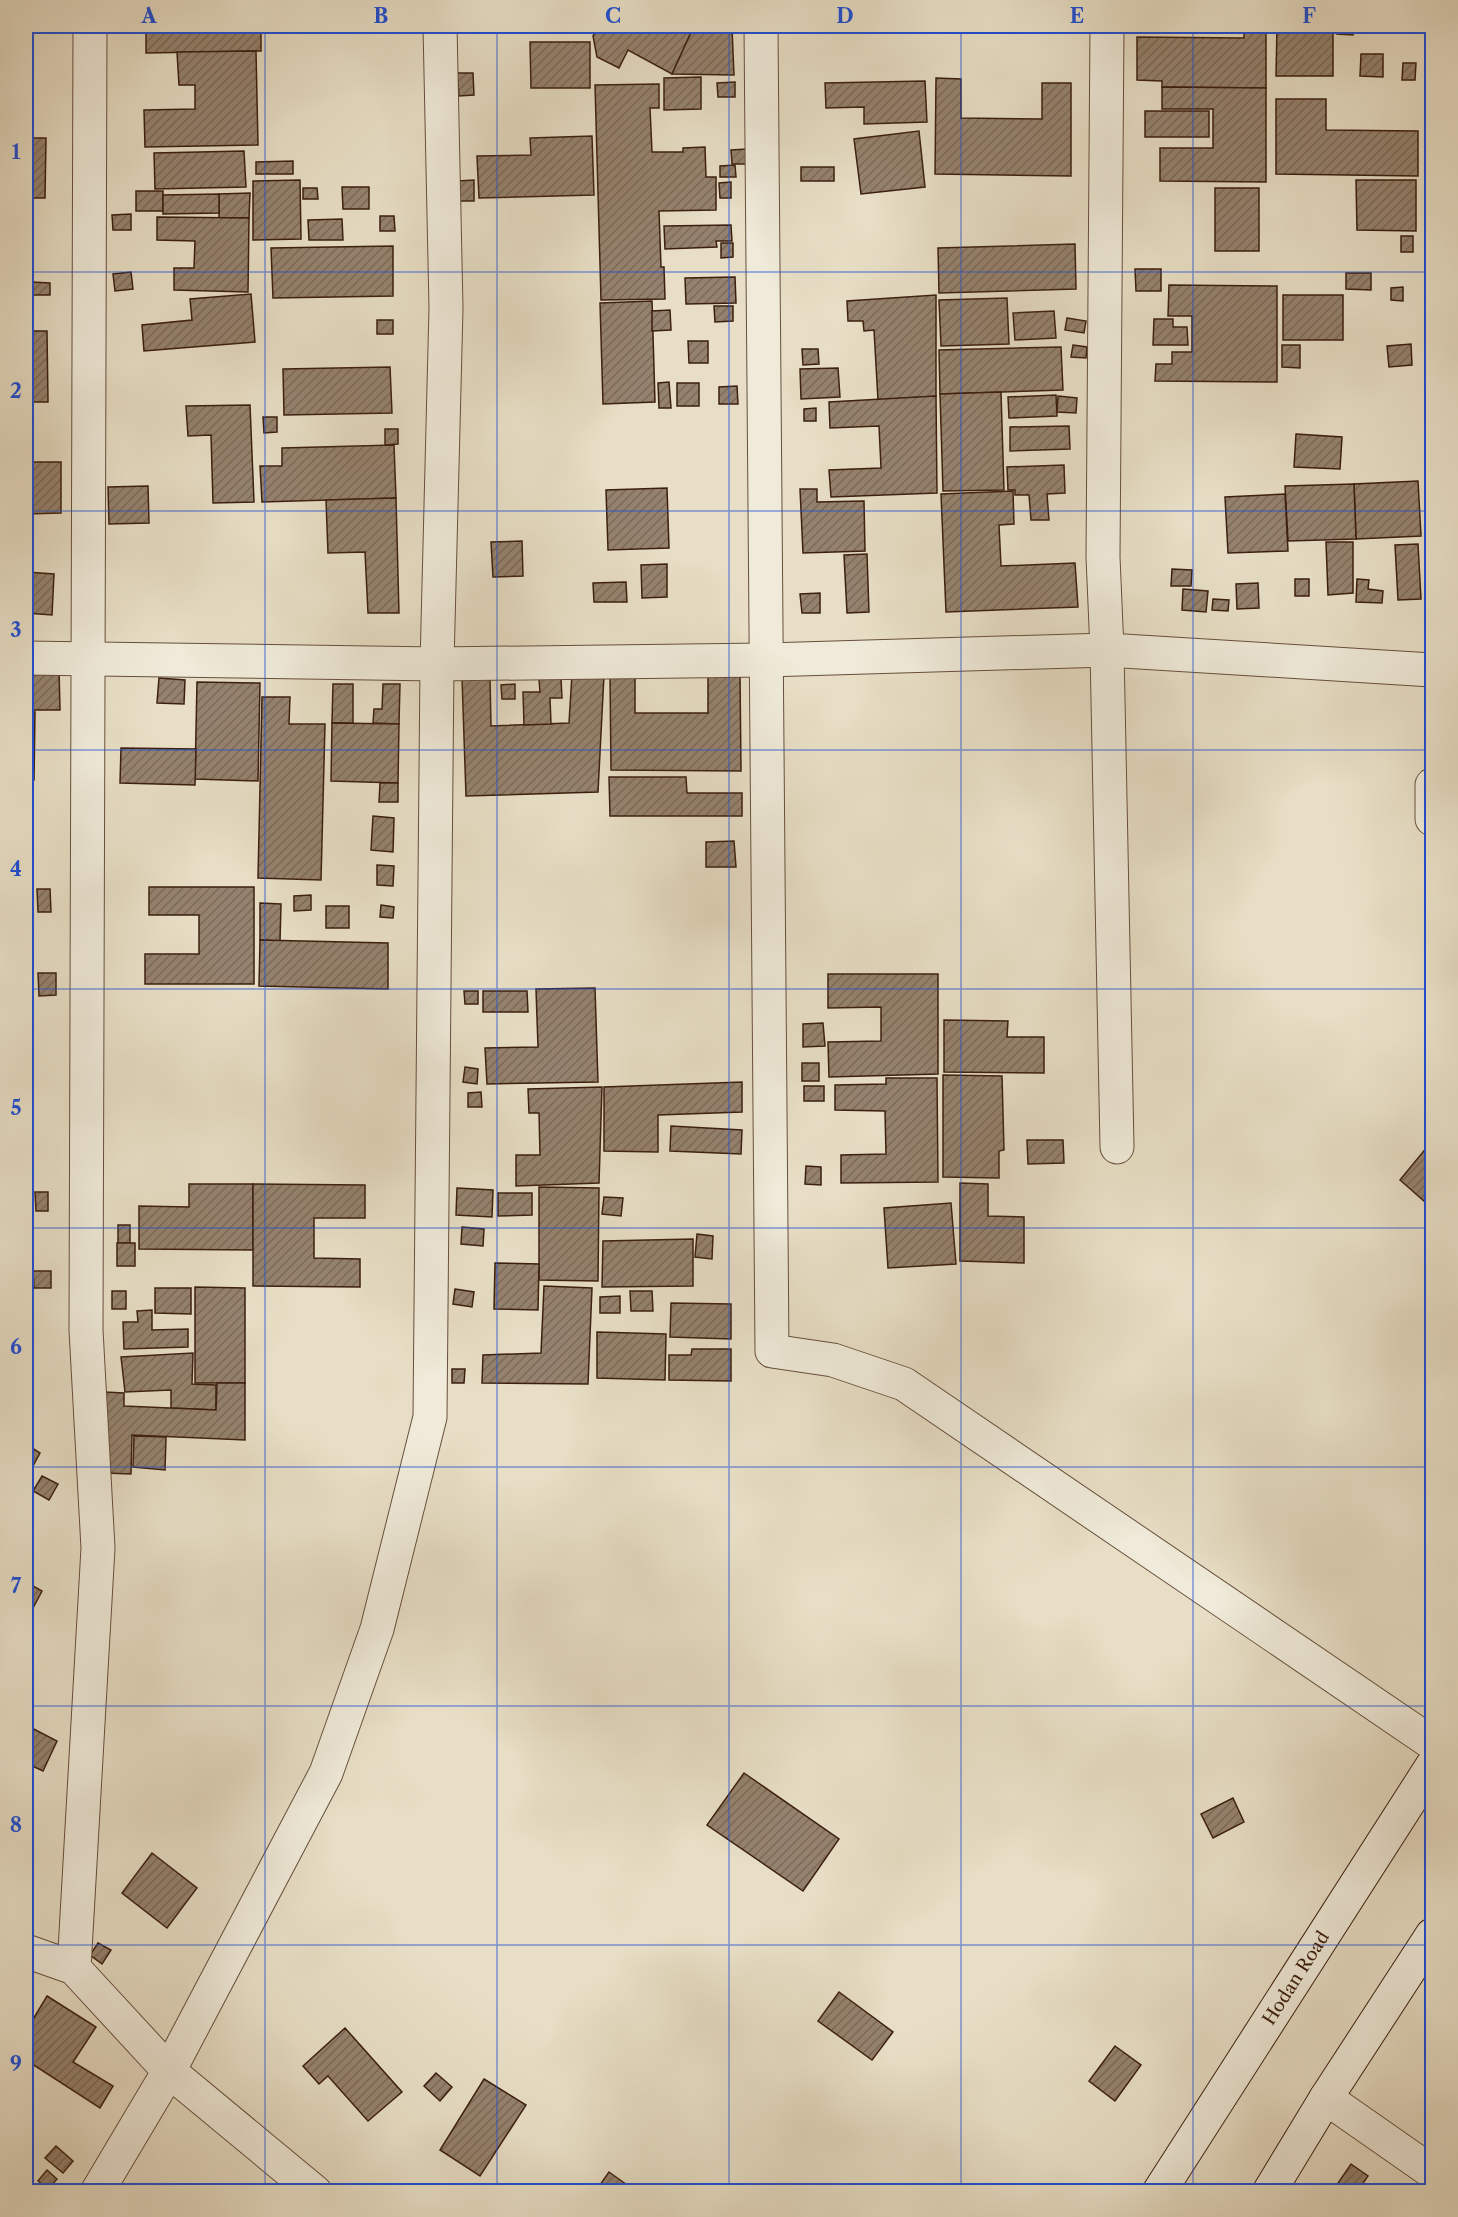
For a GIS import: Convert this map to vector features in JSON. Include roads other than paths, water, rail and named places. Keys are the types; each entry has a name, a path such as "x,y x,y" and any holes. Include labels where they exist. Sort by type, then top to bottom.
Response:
{"street":[{"path":"74,1968 98,1548 86,1330 90,660 90,26"},
{"path":"97,2192 169,2071 326,1773 377,1629 430,1417 437,664 446,308 440,26"},
{"path":"762,26 772,1351 833,1360 904,1384 1432,1743"},
{"path":"1107,26 1103,557 1117,1147"},
{"path":"26,658 437,664 766,660 1107,650 1432,670"},
{"path":"1432,785 1432,819"},
{"name":"Hodan Road","path":"1159,2192 1432,1766"},
{"path":"1269,2192 1326,2098 1432,1935"},
{"path":"26,1951 74,1968 169,2071 315,2192"},
{"path":"1326,2098 1432,2172"}]}
